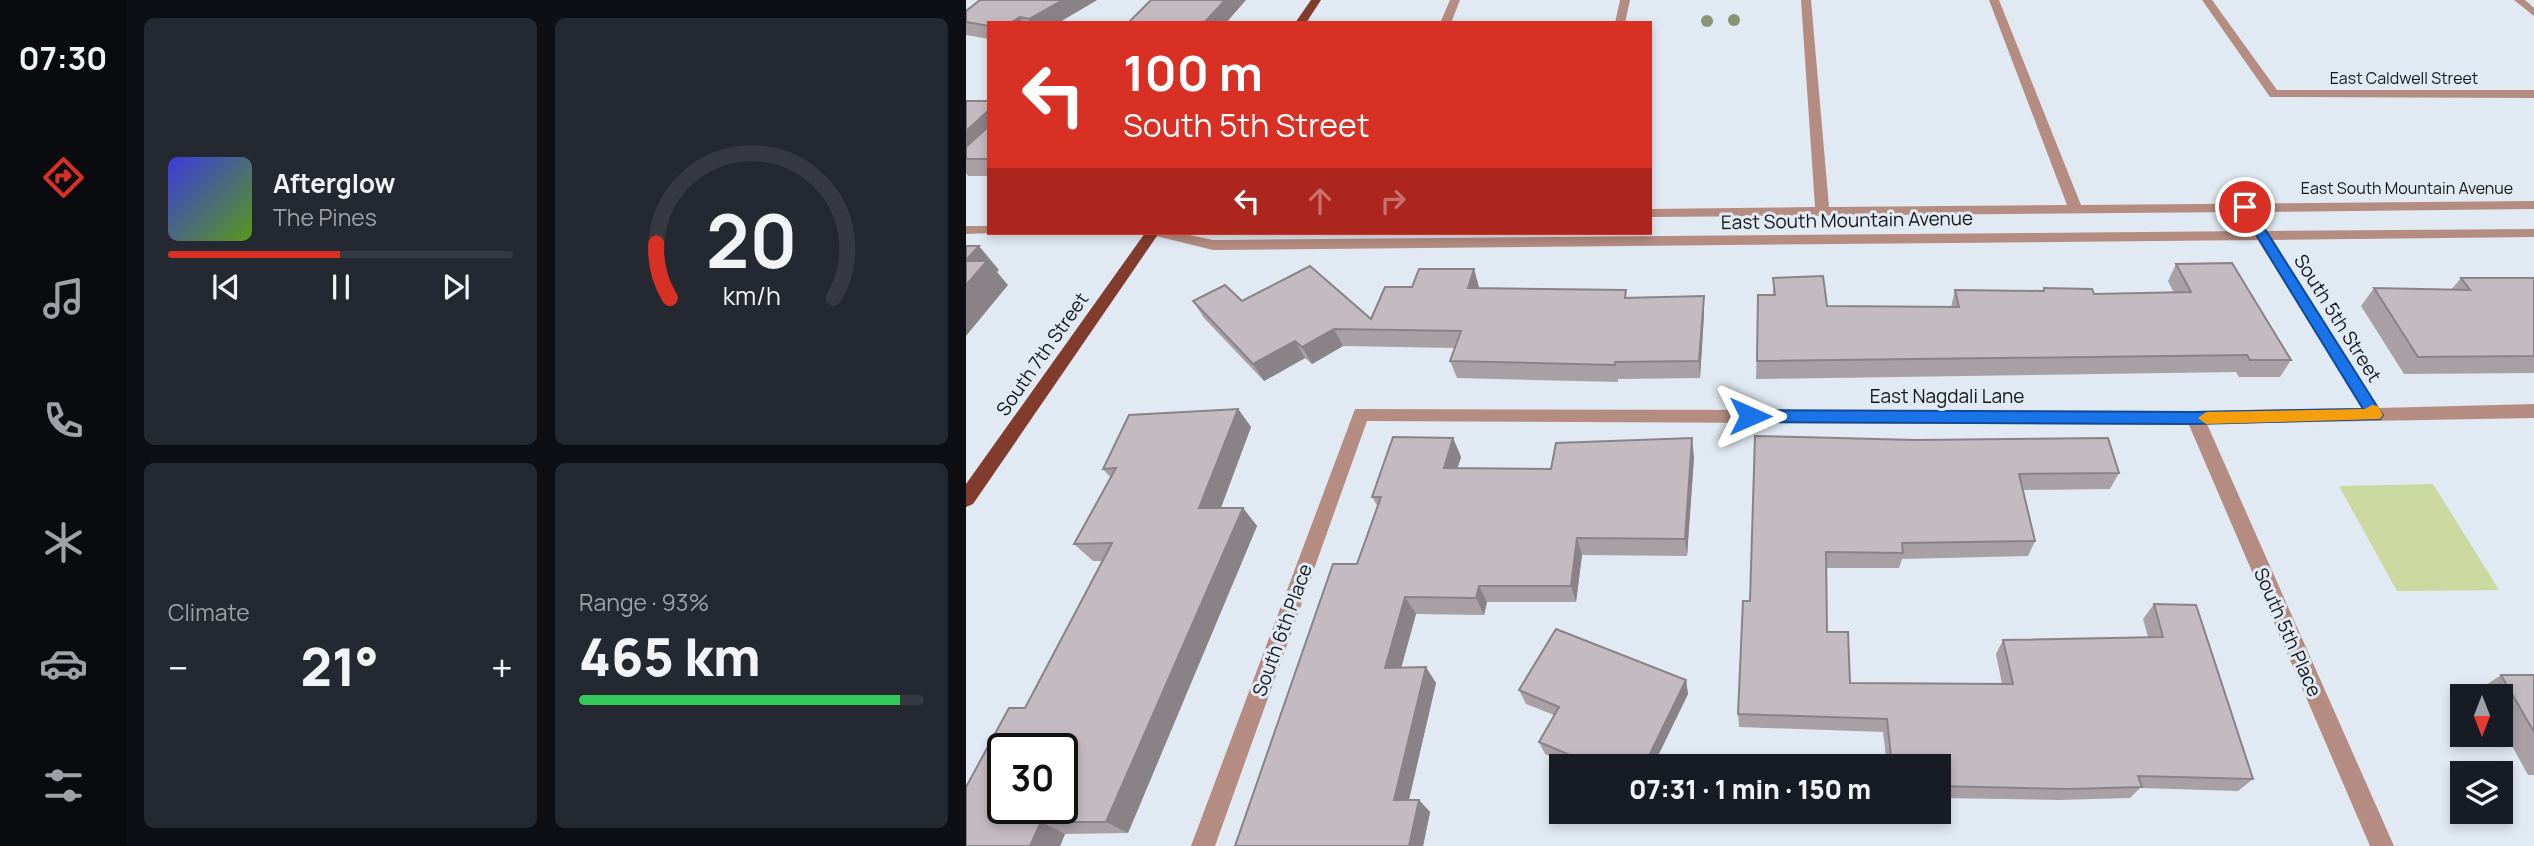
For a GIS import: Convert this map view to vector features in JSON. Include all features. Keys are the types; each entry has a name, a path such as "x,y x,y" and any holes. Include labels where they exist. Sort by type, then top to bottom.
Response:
{"main road":[{"path":"1301,21 1316,0"},
{"name":"South 7th Street","path":"966,499 1151,235"}],"street":[{"path":"1446,21 1455,0"},
{"path":"1620,21 1625,0"},
{"path":"1806,0 1822,210"},
{"path":"1994,0 2075,207"},
{"name":"East Caldwell Street","path":"2207,0 2274,94 2534,93"},
{"path":"2519,0 2534,13"},
{"name":"East South Mountain Avenue","path":"1652,213 2075,207 2534,205"},
{"name":"South 5th Street","path":"2245,207 2375,415"},
{"path":"966,230 987,230"},
{"name":"East South Mountain Avenue","path":"1170,235 1213,244 2534,233"},
{"name":"East Nagdali Lane","path":"1360,414 2194,418 2534,411"},
{"name":"South 6th Place","path":"1203,846 1360,414"},
{"name":"South 5th Place","path":"2194,418 2382,846"}],"green space":[{"path":"2433,484 2499,590 2397,591 2339,486"}],"building":[{"path":"980,0 1063,0 1029,19 1020,17 1013,21 987,21 987,26 966,22 966,11"},
{"path":"1151,0 1225,0 1206,21 1130,21"},
{"path":"966,101 987,101 987,112 966,131"},
{"path":"987,128 987,159 966,159 966,147"},
{"path":"966,246 979,246 966,260"},
{"path":"966,261 987,261 966,285"},
{"path":"2232,263 2291,360 2250,360 2247,355 1757,361 1758,295 1775,295 1773,278 1823,276 1827,306 1959,307 1955,290 2092,289 2094,294 2191,292 2176,264"},
{"path":"1310,266 1371,319 1385,287 1412,287 1419,269 1474,269 1468,288 1626,290 1625,298 1704,296 1699,361 1615,362 1615,365 1450,361 1461,331 1334,329 1302,347 1295,341 1253,364 1193,301 1225,285 1242,301"},
{"path":"2461,278 2534,278 2534,356 2418,357 2374,288 2470,290"},
{"path":"1238,409 1199,508 1243,508 1106,822 1078,822 1078,733 995,733 1009,708 1025,708 1112,543 1074,544 1116,468 1103,469 1129,415"},
{"path":"1755,436 1916,440 2108,438 2119,473 2019,474 2035,541 1902,543 1903,553 1826,552 1827,632 1848,632 1850,683 2013,684 2003,640 2163,637 2154,604 2196,605 2253,779 2138,776 2142,787 2069,789 1951,786 1951,754 1891,754 1887,719 1738,714 1743,601 1750,601"},
{"path":"1393,437 1453,438 1444,468 1551,469 1556,443 1692,438 1685,539 1577,538 1571,586 1479,586 1476,598 1405,597 1385,668 1426,667 1394,800 1419,800 1409,846 1235,846 1333,564 1357,564 1381,497 1372,497"},
{"path":"1556,629 1686,680 1650,754 1568,754 1539,742 1559,707 1519,690"},
{"path":"2501,675 2534,675 2534,732 2513,696 2513,684 2506,684"},
{"path":"987,748 987,824 1040,824 1030,846 966,846 966,787"}],"slow traffic":[{"path":"2206,418 2375,415 2372,411"}],"route":[{"path":"1750,416 2194,418 2375,415 2245,207"}]}
